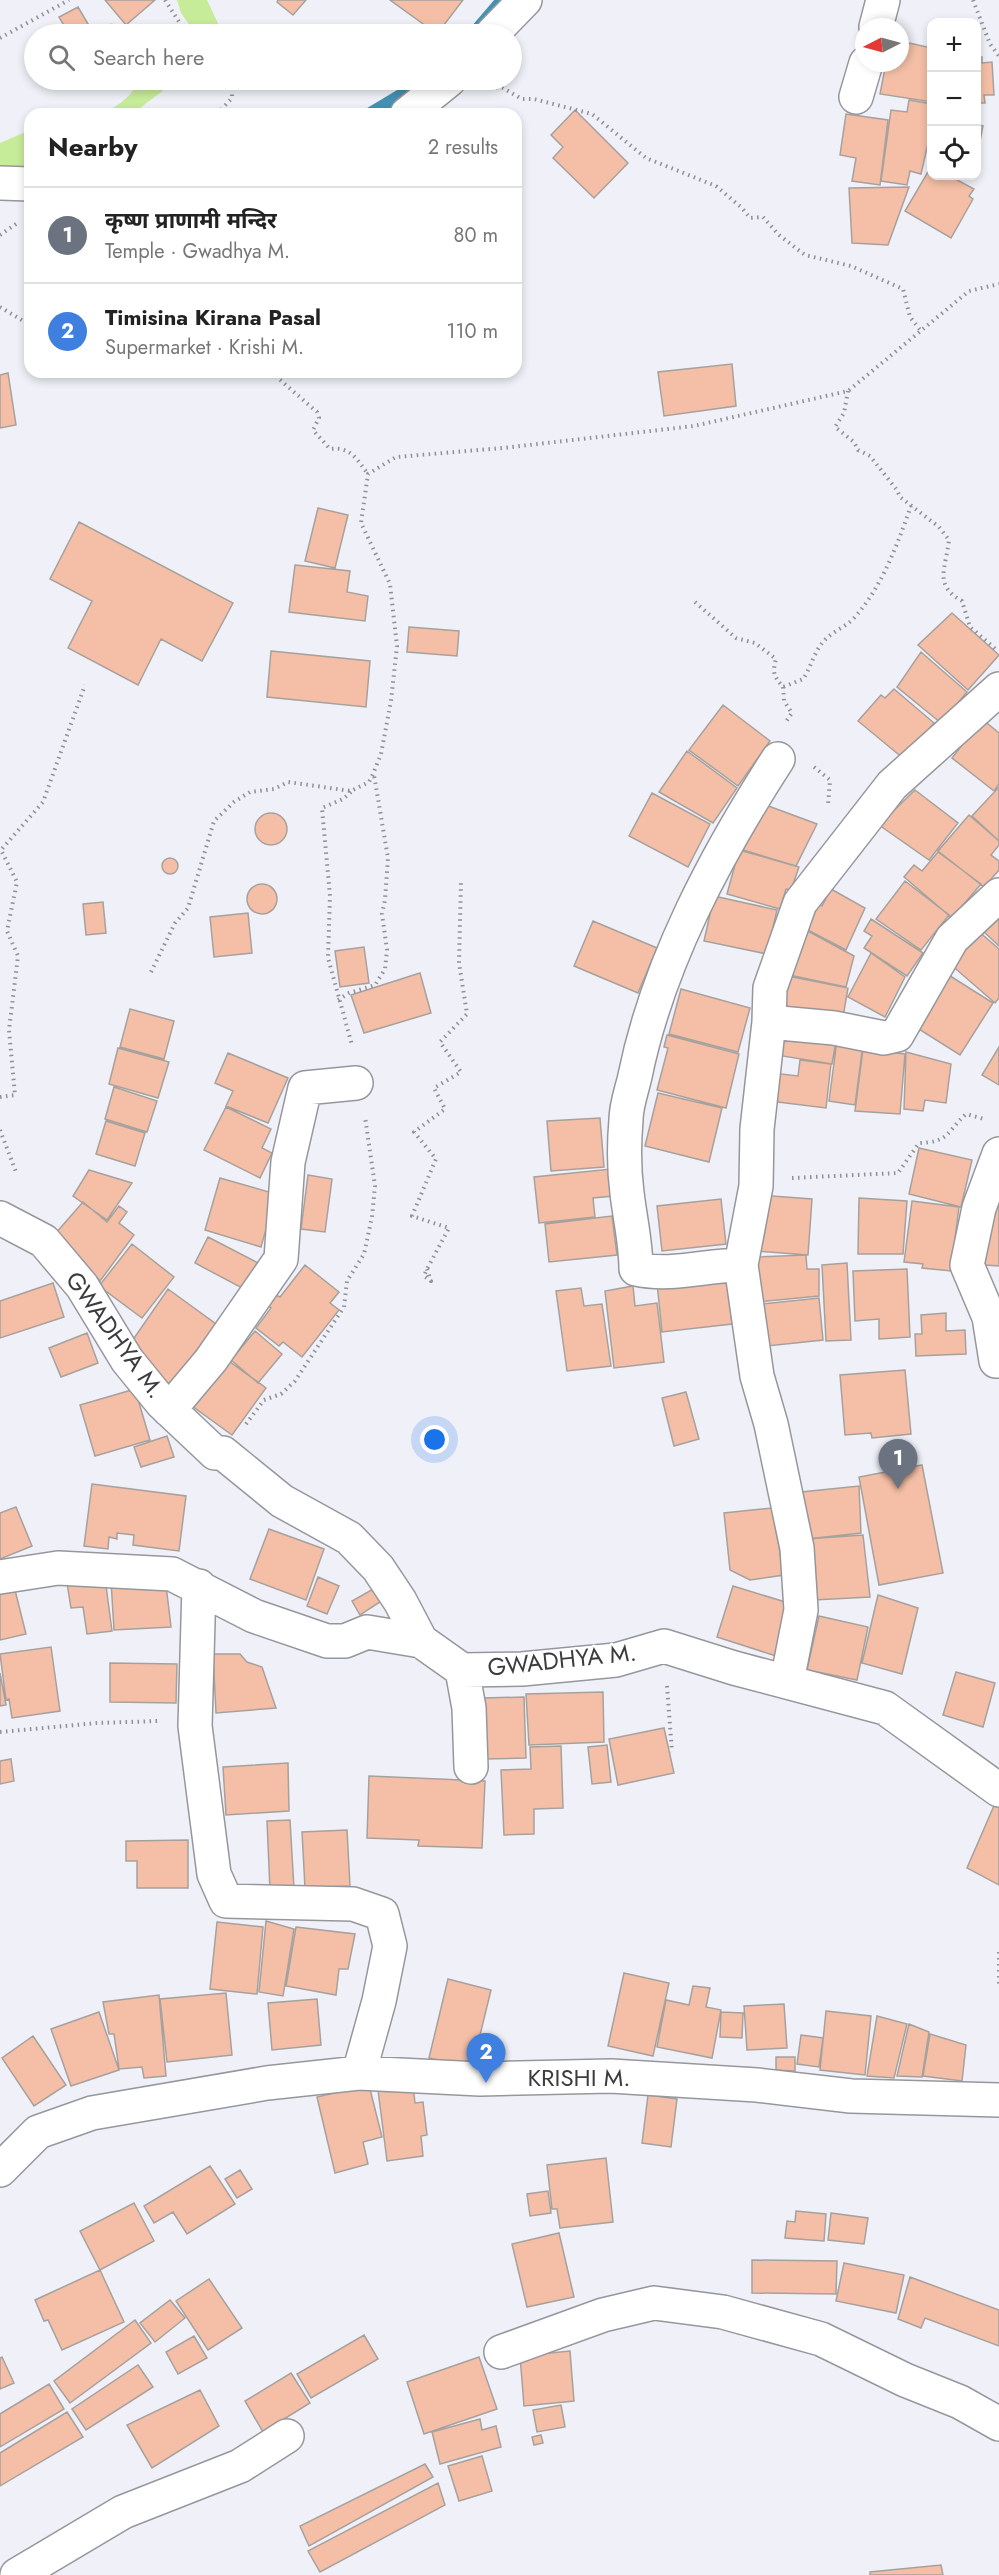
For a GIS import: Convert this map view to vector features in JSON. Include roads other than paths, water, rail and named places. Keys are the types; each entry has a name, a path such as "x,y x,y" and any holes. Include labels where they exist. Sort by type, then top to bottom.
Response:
{"street":[{"path":"502,24 525,0"},
{"path":"878,18 883,0"},
{"path":"856,97 863,72"},
{"path":"414,108 437,90"},
{"path":"0,183 24,184"},
{"path":"787,1681 801,1610 797,1548 771,1424 757,1376 741,1265 756,1185 757,1129 769,1022 767,1017 770,988 800,903 892,785 999,689"},
{"path":"741,1265 718,1265 654,1273 636,1269 636,1250 627,1191 626,1119 642,1040 666,974 706,882 745,810 778,759"},
{"path":"769,1022 834,1028 884,1038 897,1035 952,939 999,895"},
{"path":"169,1410 218,1350 280,1259 288,1162 304,1088 356,1083"},
{"path":"994,1139 968,1265 989,1317 996,1361 999,1361"},
{"name":"GWADHYA M.","path":"0,1218 44,1241 82,1286 127,1360 169,1410 215,1453 223,1453 282,1501 348,1538 378,1568 400,1601 421,1641 462,1670 522,1669 616,1659 664,1646 734,1668 885,1708 999,1790"},
{"path":"0,1577 58,1568 172,1574 254,1616 327,1641 345,1641 367,1632 421,1641"},
{"path":"199,1586 195,1726 214,1874 226,1901 353,1904 382,1914 390,1946 379,2001 359,2073"},
{"path":"462,1670 469,1708 471,1767"},
{"name":"KRISHI M.","path":"0,2170 38,2132 92,2113 267,2083 359,2073 480,2079 611,2076 757,2085 851,2096 999,2100"},
{"path":"501,2352 603,2315 654,2303 723,2312 821,2339 905,2380 960,2402 999,2424"},
{"path":"17,2575 123,2512 240,2466 287,2436"}],"waterway":[{"path":"482,24 502,0"},
{"path":"379,108 409,90"}],"place":[{"name":"कृष्ण प्राणामी मन्दिर","path":"898,1489"},
{"name":"Timisina Kirana Pasal","path":"486,2083"}]}
